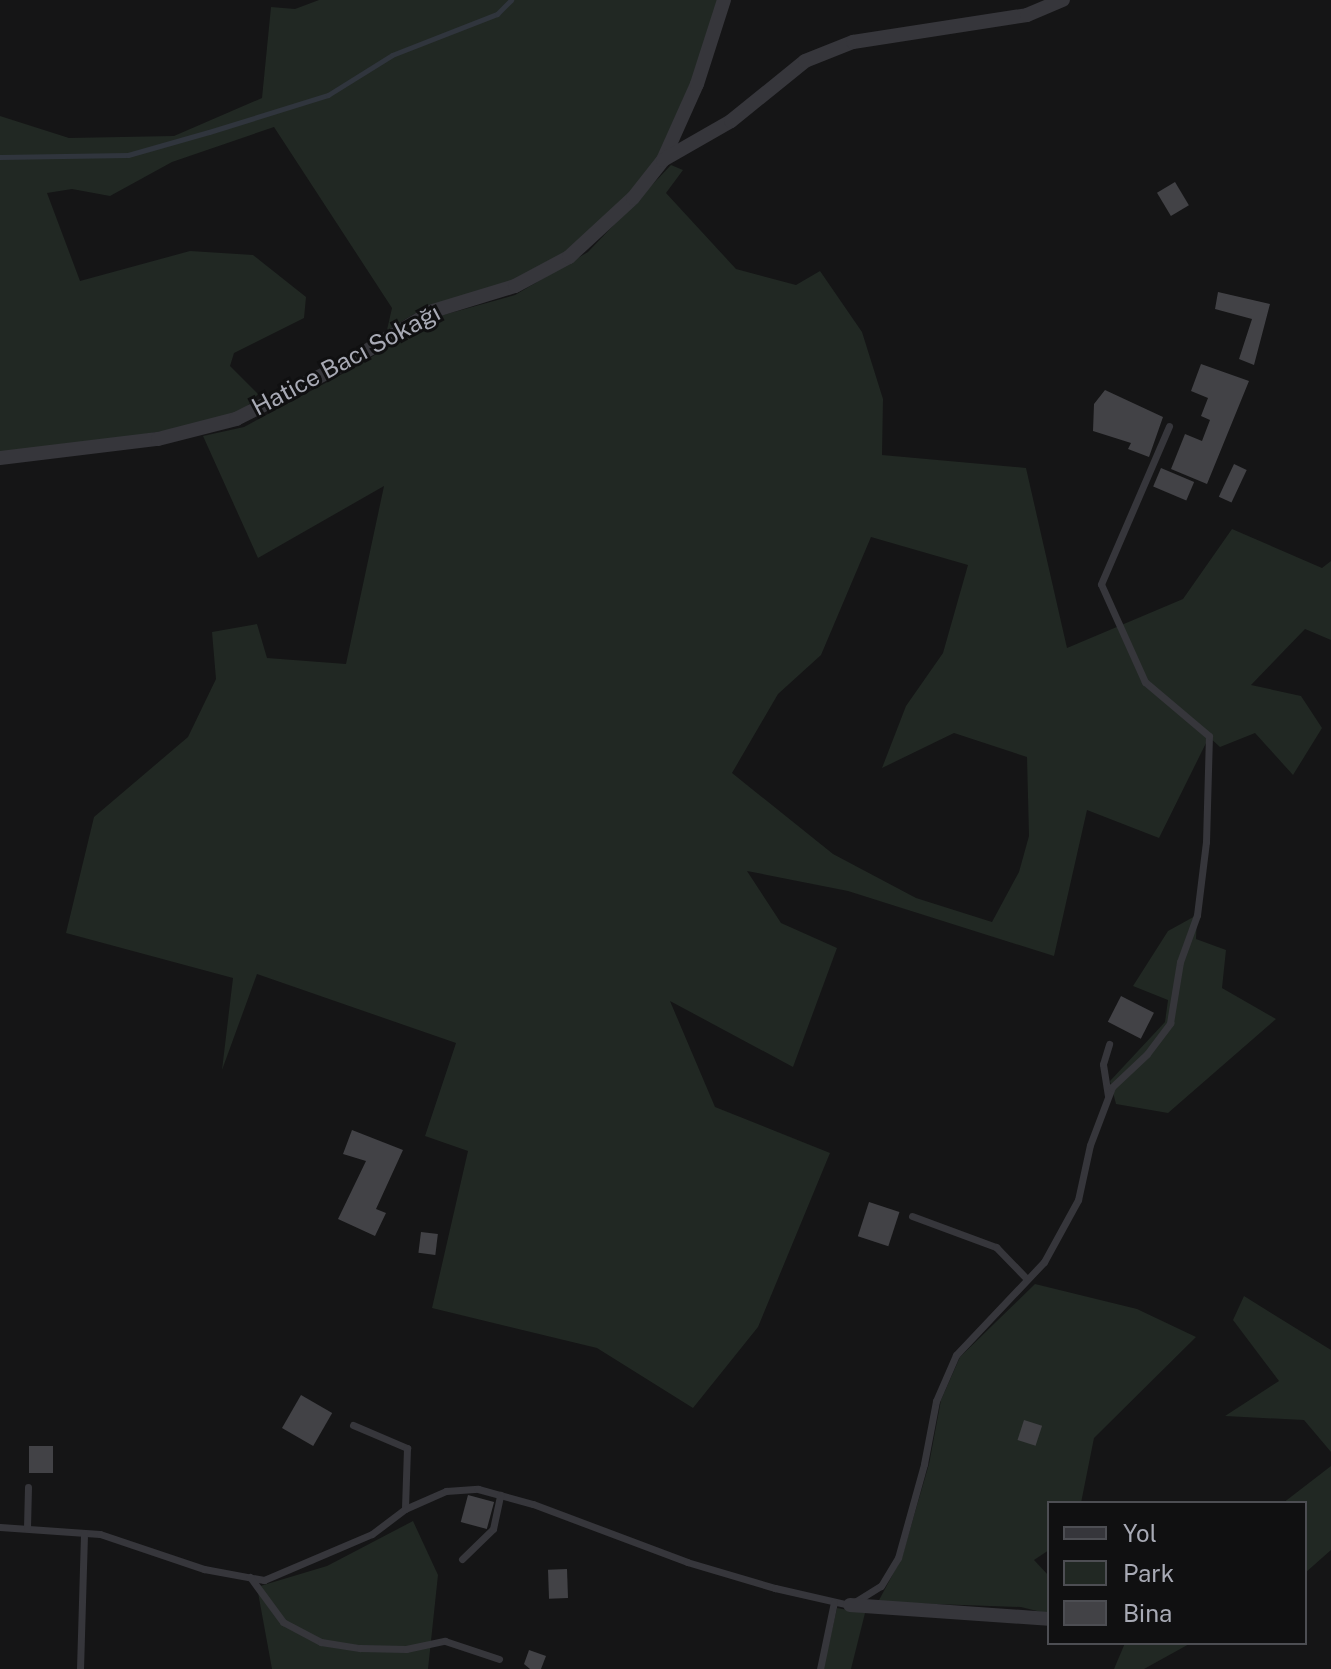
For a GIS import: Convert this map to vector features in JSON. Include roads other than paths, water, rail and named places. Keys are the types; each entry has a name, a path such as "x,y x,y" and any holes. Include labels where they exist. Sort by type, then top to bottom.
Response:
{"street":[{"path":"663,160 697,84 724,0"},
{"name":"Hatice Bacı Sokağı","path":"0,458 158,439 236,419 348,362 433,311 515,286 569,257 633,198 663,160 731,121 805,61 853,42 1027,15 1063,0"},
{"path":"842,1603 1047,1619"}],"lane":[{"path":"0,1527 84,1533 149,1548 204,1569 264,1580 372,1534 405,1509 446,1491 478,1489 687,1562 842,1603 881,1586 898,1558 924,1464 936,1401 956,1355 1044,1262 1078,1200 1090,1145 1112,1087 1147,1054 1170,1023 1180,962 1197,915 1206,842 1209,736 1145,682 1101,584 1169,426"},
{"path":"1108,1098 1103,1064 1109,1044"},
{"path":"912,1216 996,1247 1027,1279"},
{"path":"353,1425 407,1448 405,1509"},
{"path":"27,1528 28,1487"},
{"path":"462,1559 493,1529 500,1495"},
{"path":"80,1669 84,1533"},
{"path":"250,1577 283,1622 321,1642 360,1648 406,1649 445,1641 499,1659"},
{"path":"820,1669 842,1603"}],"waterway":[{"path":"0,157 128,155 209,132 328,95 392,55 497,14 511,0"}]}
